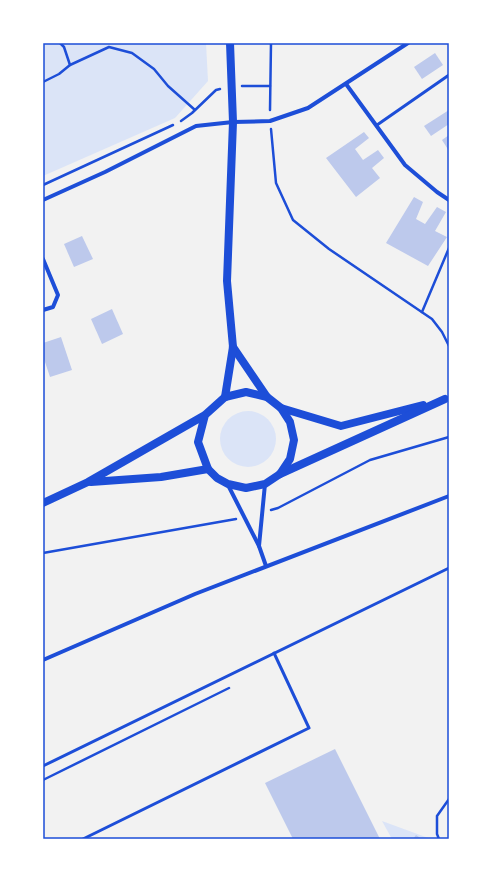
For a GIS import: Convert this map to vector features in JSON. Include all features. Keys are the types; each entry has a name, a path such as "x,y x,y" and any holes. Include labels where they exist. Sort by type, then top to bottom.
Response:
{"main road":[{"path":"225,398 233,347 227,281 233,122 230,43"},
{"path":"233,347 267,397 281,408 290,422 294,440 290,459 280,474"},
{"path":"43,503 88,482 205,415 225,398 246,392 267,397"},
{"path":"281,408 341,426 447,399"},
{"path":"205,415 198,442 208,469 217,478 228,484 246,488 265,484 280,474 447,399"},
{"path":"88,482 161,477 208,469"}],"street":[{"path":"43,200 105,172 196,126 233,122 270,121 308,108 408,43"},
{"path":"346,84 405,165 437,192 449,200"},
{"path":"43,259 58,295 53,307 43,310"},
{"path":"228,484 259,546 266,566"},
{"path":"259,546 265,484"},
{"path":"43,660 195,594 449,496"}],"lane":[{"path":"377,126 449,75"},
{"path":"43,766 449,568"},
{"path":"83,839 309,728 274,653"}],"path":[{"path":"60,43 64,47 70,66"},
{"path":"271,43 270,121 276,183 293,220 329,249 432,319 442,332 449,346"},
{"path":"43,82 59,74 70,66 109,47 132,52 154,69 168,86 195,110"},
{"path":"43,185 181,121 216,90 232,86 270,86"},
{"path":"422,312 449,248"},
{"path":"439,839 437,834 437,816 449,799"}],"shaded area":[{"path":"43,43 206,43 208,81 175,118 43,176"},
{"path":"242,411 254,411 268,419 276,433 274,450 268,459 254,467 242,467 232,462 225,455 220,445 220,433 225,423 232,416"},
{"path":"382,821 431,839 392,839"}],"building":[{"path":"435,53 443,65 422,79 414,67"},
{"path":"449,110 449,124 431,136 424,126"},
{"path":"364,132 369,138 355,149 363,160 378,150 384,158 372,168 380,178 356,197 326,158"},
{"path":"449,135 449,151 442,140"},
{"path":"414,197 423,202 416,219 425,224 437,207 446,212 435,231 447,237 428,266 386,243"},
{"path":"82,236 93,259 74,267 64,244"},
{"path":"112,309 123,334 102,344 91,319"},
{"path":"61,337 72,370 50,377 43,356 43,343"},
{"path":"335,749 380,839 293,839 265,783"},
{"path":"416,835 422,839 413,839"}]}
